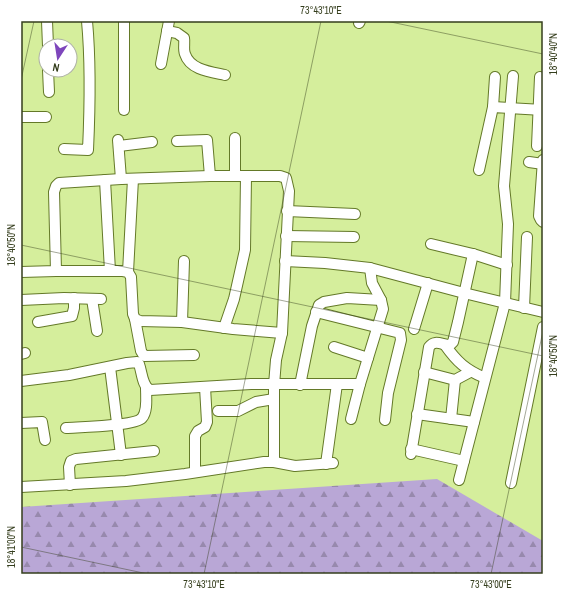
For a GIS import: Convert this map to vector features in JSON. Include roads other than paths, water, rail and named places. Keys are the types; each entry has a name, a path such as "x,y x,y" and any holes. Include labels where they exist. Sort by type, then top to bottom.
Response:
{"street":[{"path":"47,21 48,38"},
{"path":"64,150 88,150 90,52 87,21"},
{"path":"124,21 124,110"},
{"path":"161,64 168,26 184,38 185,54 191,63 204,70 225,75"},
{"path":"460,480 505,303 508,224 504,186 513,76"},
{"path":"479,170 493,107 495,77"},
{"path":"537,146 541,110 540,77"},
{"path":"48,78 49,92"},
{"path":"493,107 541,110"},
{"path":"21,117 46,117"},
{"path":"235,138 235,176"},
{"path":"177,141 207,140 210,176"},
{"path":"120,179 118,143 152,142"},
{"path":"543,160 539,216 543,222"},
{"path":"529,162 543,164"},
{"path":"56,272 54,192 59,183 210,176 280,176 286,178 289,191 282,333 276,360 274,385 274,462"},
{"path":"224,328 234,299 245,250 246,176"},
{"path":"133,179 128,272 131,277 133,314 136,319 141,351 144,356 194,355"},
{"path":"105,180 110,271"},
{"path":"287,211 355,214"},
{"path":"286,236 354,238"},
{"path":"524,308 527,237"},
{"path":"431,244 473,254 507,265"},
{"path":"464,461 411,452 429,347 431,344 435,343 450,345 453,342 473,254"},
{"path":"182,322 184,261"},
{"path":"285,261 325,263 370,268 543,312"},
{"path":"351,419 383,309 381,300 372,283 370,268"},
{"path":"21,272 128,272"},
{"path":"414,330 428,283"},
{"path":"38,322 72,316 74,298"},
{"path":"21,300 74,298 97,299 97,331"},
{"path":"300,385 316,312 319,305 336,299 347,298 381,300"},
{"path":"316,312 397,332 402,336 388,393 384,420"},
{"path":"136,319 140,321 182,322 224,328 282,333"},
{"path":"511,483 543,327"},
{"path":"445,345 454,358 470,372 485,378"},
{"path":"334,347 368,358"},
{"path":"21,380 69,375 137,362 140,364 146,388 145,413 139,421 133,423 66,428"},
{"path":"110,367 121,455"},
{"path":"424,372 455,380 470,372"},
{"path":"451,419 455,380"},
{"path":"146,388 150,390 251,384 360,384"},
{"path":"21,487 126,481 264,462 274,462 295,466 329,464 337,384"},
{"path":"195,472 195,436 198,431 205,427 207,422 205,387"},
{"path":"218,411 238,411 256,402 274,399"},
{"path":"418,414 474,422"},
{"path":"21,423 42,422 45,440"},
{"path":"70,485 69,467 71,461 83,458 154,451"}]}
